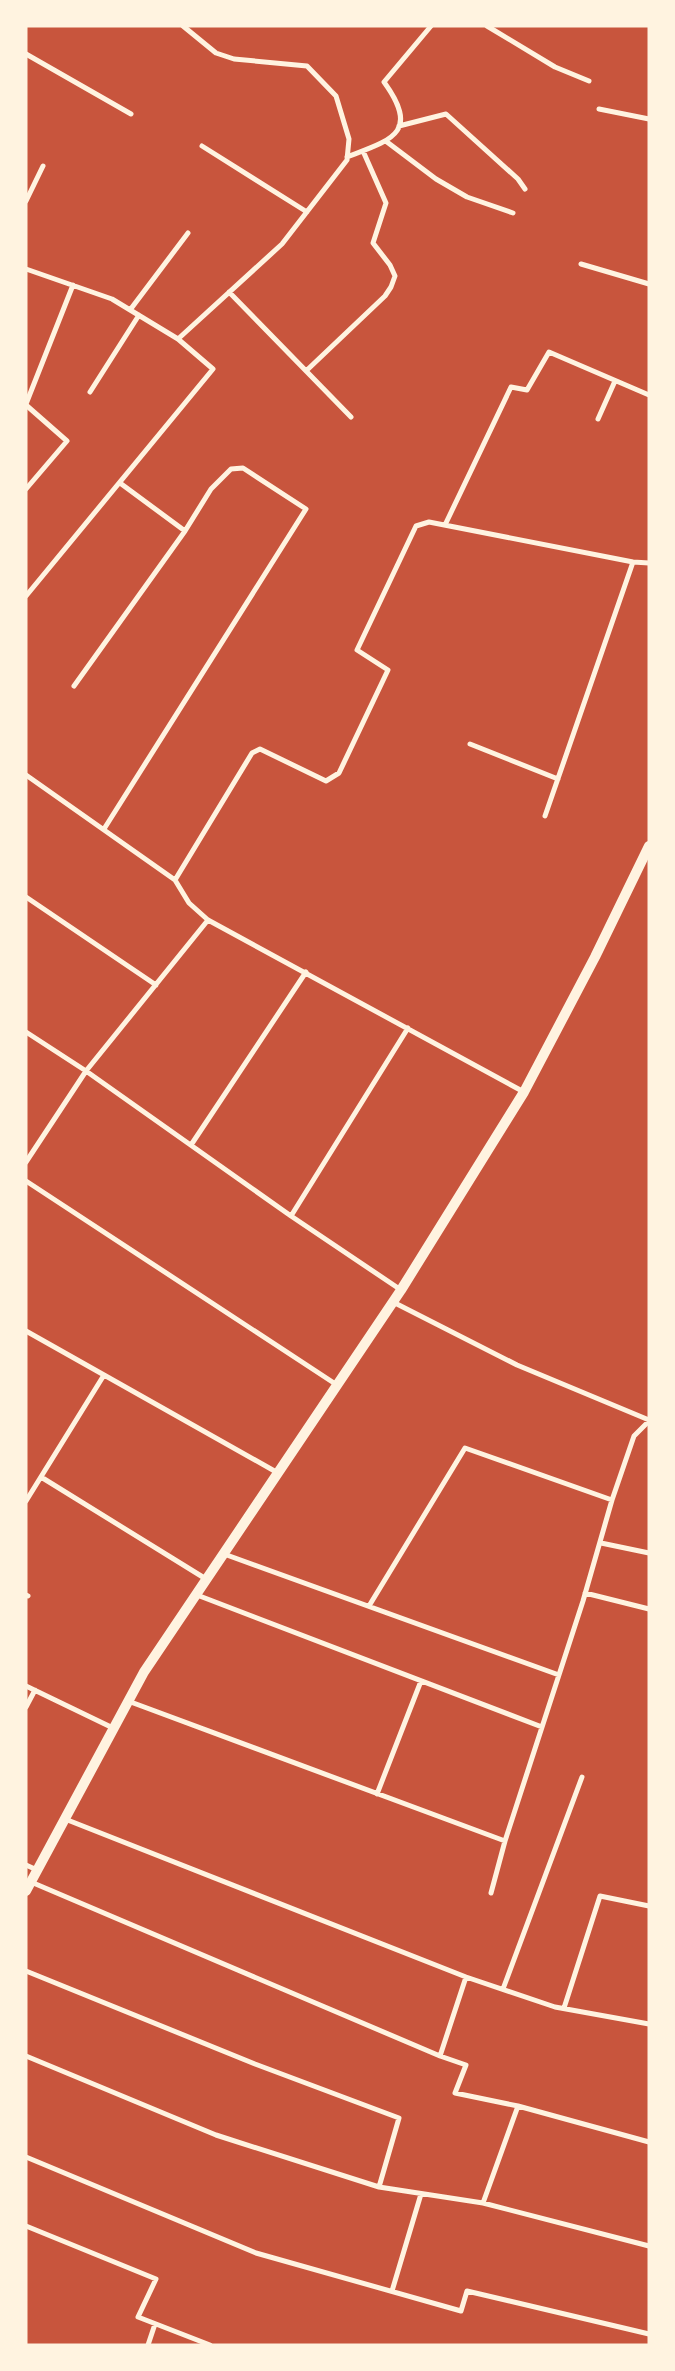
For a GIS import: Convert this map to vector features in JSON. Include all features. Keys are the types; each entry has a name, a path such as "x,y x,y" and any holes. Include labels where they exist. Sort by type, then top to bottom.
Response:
{"main road":[{"path":"29,1887 144,1672 402,1290 524,1092 595,957 649,846"}],"street":[{"path":"183,26 216,53 234,59 307,66 336,96 349,139 348,157"},
{"path":"178,339 282,244 348,157 387,142 395,134 399,126 397,100 384,82 431,26"},
{"path":"488,26 555,68 590,81"},
{"path":"26,54 131,114"},
{"path":"599,109 649,118"},
{"path":"399,126 446,114 518,179 525,189"},
{"path":"387,142 436,178 467,197 513,213"},
{"path":"202,146 306,212"},
{"path":"306,371 384,296 391,287 395,276 390,265 373,243 386,203 363,151"},
{"path":"26,201 43,166"},
{"path":"130,310 188,233"},
{"path":"581,264 649,284"},
{"path":"26,269 112,300 178,339 213,369 145,449 120,483 26,596"},
{"path":"26,489 67,441 26,405 73,285"},
{"path":"229,292 351,417"},
{"path":"90,392 138,315"},
{"path":"446,525 511,386 527,390 549,352 649,395"},
{"path":"598,419 615,380"},
{"path":"74,686 212,489 231,469 243,468 306,509 104,829"},
{"path":"120,483 185,530"},
{"path":"175,880 252,753 260,749 326,781 339,773 388,670 356,650 416,526 429,522 633,562 649,563"},
{"path":"545,816 633,562"},
{"path":"470,744 558,779"},
{"path":"26,775 175,880 189,903 208,920 524,1092"},
{"path":"26,897 156,985"},
{"path":"26,1162 86,1071 208,920"},
{"path":"191,1145 306,972"},
{"path":"291,1216 408,1028"},
{"path":"26,1032 86,1071 291,1216 402,1290"},
{"path":"26,1181 338,1385"},
{"path":"393,1302 517,1365 649,1420 634,1436 612,1500 601,1543 505,1841 492,1893"},
{"path":"26,1332 278,1473"},
{"path":"26,1501 104,1376"},
{"path":"369,1606 465,1448 612,1500"},
{"path":"41,1477 206,1579"},
{"path":"601,1543 649,1553"},
{"path":"224,1554 559,1675"},
{"path":"585,1593 649,1609"},
{"path":"196,1594 542,1727"},
{"path":"377,1794 421,1680"},
{"path":"26,1686 114,1728"},
{"path":"26,1707 35,1690"},
{"path":"128,1700 505,1841"},
{"path":"503,1989 582,1777"},
{"path":"65,1819 466,1977 564,2008 649,2024"},
{"path":"26,1864 37,1870"},
{"path":"29,1887 466,2065 455,2092 518,2106 649,2142"},
{"path":"564,2008 600,1896 649,1906"},
{"path":"26,1971 255,2064 399,2118 379,2187"},
{"path":"440,2056 466,1977"},
{"path":"26,2056 216,2135 379,2187 483,2203 649,2246"},
{"path":"483,2203 518,2106"},
{"path":"26,2157 256,2253 461,2310 467,2291 649,2334"},
{"path":"392,2291 421,2194"},
{"path":"26,2226 156,2279 138,2317 210,2345"},
{"path":"148,2345 155,2324"}]}
